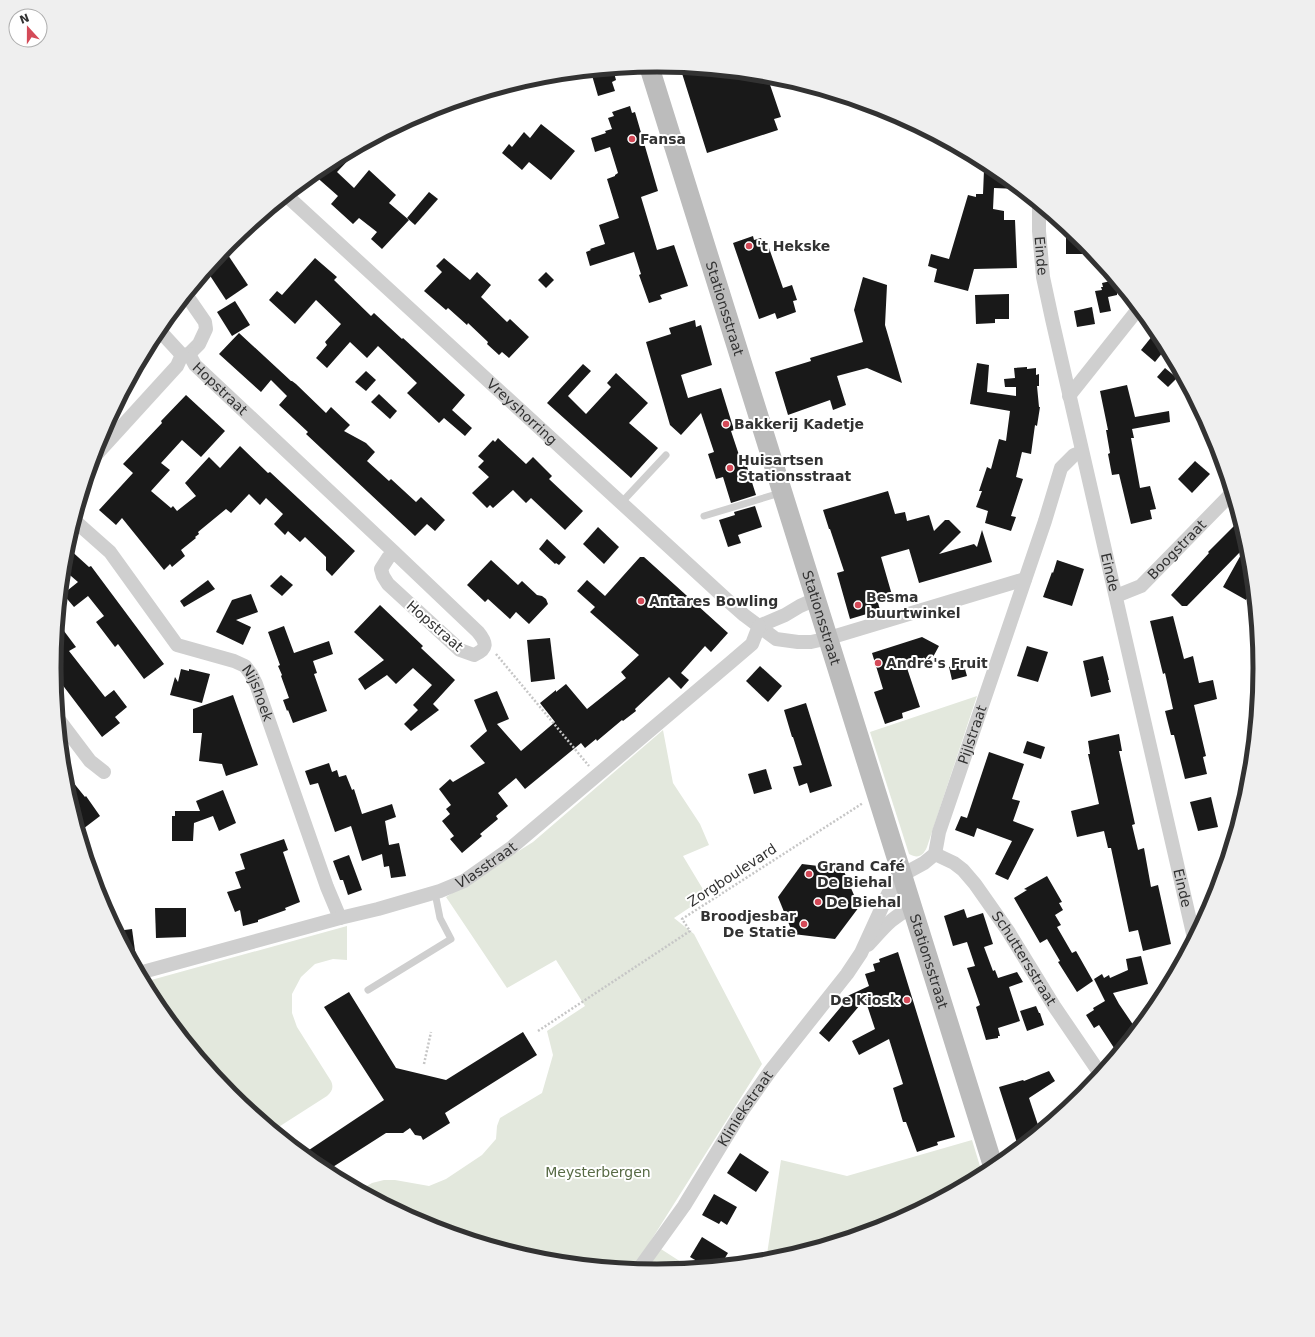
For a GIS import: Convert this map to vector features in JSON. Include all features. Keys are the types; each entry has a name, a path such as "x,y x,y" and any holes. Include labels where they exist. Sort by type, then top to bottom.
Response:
{"main road":[{"name":"Stationsstraat","path":"651,72 992,1162"}],"street":[{"name":"Vreyshorring","path":"290,199 726,599 759,626 776,639 811,642 828,638"},
{"name":"Einde","path":"1039,210 1039,231 1043,277 1192,931"},
{"path":"104,446 177,366 186,354 199,344 206,329 205,322 189,299"},
{"path":"1069,396 1136,312"},
{"name":"Hopstraat","path":"164,335 186,354 195,366 394,552 478,632 484,640 484,647 480,653 474,656 460,650 388,584 382,576 381,569 394,552"},
{"name":"Pijlstraat","path":"934,854 939,832 1061,468 1074,455 1082,452"},
{"name":"Boogstraat","path":"1116,596 1141,586 1228,497"},
{"name":"Nijshoek","path":"79,524 110,552 177,644 234,661 245,666 251,674 256,684 327,887 340,918"},
{"path":"828,638 1025,579"},
{"path":"759,626 786,615 800,606 816,599"},
{"name":"Vlasstraat","path":"144,972 378,909 435,892 464,881 505,853 736,658 752,644 759,626"},
{"path":"64,727 90,761 104,772"},
{"path":"902,875 924,863 934,854"},
{"name":"Schuttersstraat","path":"934,854 954,863 963,870 975,884 1008,931 1054,1006 1098,1070"},
{"name":"Kliniekstraat","path":"642,1265 684,1206 742,1111 771,1070 847,974 860,953 888,894 902,875"},
{"name":"Kliniekstraat","path":"860,953 890,921 900,913 912,908"}],"lane":[{"path":"621,503 666,455"},
{"path":"704,516 782,492"},
{"path":"368,990 450,939 440,918 435,892"}],"path":[{"path":"484,640 597,776"},
{"name":"Zorgboulevard","path":"538,1031 690,931 682,919 876,794"},
{"path":"424,1064 431,1032"}],"green space":[{"path":"977,696 927,847 924,853 920,856 912,856 909,854 870,732"},
{"name":"Meysterbergen","path":"663,730 673,783 700,824 709,845 683,856 707,896 674,918 694,934 762,1064 650,1242 685,1264 618,1264 580,1260 541,1254 503,1245 429,1220 364,1188 372,1183 384,1180 395,1180 429,1186 446,1179 482,1155 496,1139 497,1126 500,1118 542,1093 553,1055 547,1031 585,1006 556,960 507,988 446,897 533,842"},
{"path":"347,926 347,960 333,959 315,964 301,977 292,994 292,1013 297,1027 331,1081 332,1089 330,1093 277,1128 236,1090 209,1062 184,1032 150,980"},
{"path":"972,1140 981,1169 956,1185 886,1220 812,1245 767,1255 781,1160 847,1176"}],"building":[{"path":"614,73 616,80 612,82 615,91 598,96 592,76"},
{"path":"682,73 735,77 769,82 781,117 774,119 778,130 707,153"},
{"path":"630,106 632,113 635,112 658,191 641,197 657,250 674,245 688,286 660,295 662,299 649,303 639,275 641,274 634,252 590,266 586,252 591,250 590,249 605,244 599,225 619,218 607,179 618,173 610,147 595,152 591,138 606,133 605,131 612,129 608,118 614,116 612,112"},
{"path":"541,124 575,151 551,180 529,162 522,170 502,153 509,144 512,147 524,132 530,138"},
{"path":"352,157 337,172 354,188 369,170 396,195 389,203 409,220 382,249 371,239 377,232 359,218 353,224 331,204 338,196 318,178"},
{"path":"984,170 1012,189 994,188 993,209 1004,211 1004,220 1015,220 1017,268 974,269 968,291 934,282 937,269 928,266 931,254 949,259 968,195 976,197 976,194 983,194"},
{"path":"429,192 438,199 415,225 407,218"},
{"path":"753,236 754,240 761,238 765,249 769,248 783,288 792,285 797,300 793,301 796,312 777,319 775,313 759,319 733,243"},
{"path":"1066,237 1069,237 1086,254 1066,254"},
{"path":"228,255 248,285 226,300 209,275"},
{"path":"315,258 337,277 334,280 371,316 374,313 465,395 452,410 472,428 465,436 444,418 439,423 407,393 417,383 378,346 367,358 350,342 327,368 316,358 327,345 325,342 341,324 316,300 295,324 269,300 277,291 282,295"},
{"path":"444,258 470,280 477,272 491,285 481,297 507,322 510,319 529,337 509,358 502,352 499,355 468,323 467,325 448,308 446,310 424,291 442,272 436,266"},
{"path":"546,272 554,280 546,288 538,280"},
{"path":"863,277 887,285 885,325 902,383 867,368 837,376 846,405 833,410 830,400 788,415 775,372 811,361 810,358 863,342 854,310"},
{"path":"1111,281 1120,292 1117,293 1117,295 1108,297 1111,311 1100,313 1095,291 1102,290 1102,283"},
{"path":"1009,294 1009,319 995,319 995,323 976,324 975,295"},
{"path":"235,301 250,325 232,336 217,312"},
{"path":"1092,307 1095,324 1077,327 1074,311"},
{"path":"695,320 696,327 701,325 712,365 681,375 688,398 721,388 734,430 731,431 740,458 744,457 756,495 731,503 723,477 716,479 708,454 714,452 701,413 681,435 670,425 646,342 671,334 669,328"},
{"path":"239,333 326,413 331,407 350,425 344,431 366,443 375,452 367,461 389,481 391,479 416,502 421,497 445,520 435,531 427,524 415,536 306,434 308,432 279,405 287,396 271,380 261,392 219,354"},
{"path":"1152,336 1163,352 1155,362 1141,350"},
{"path":"977,363 989,365 987,392 1016,396 1016,387 1005,387 1004,379 1015,378 1014,368 1036,368 1036,375 1039,374 1039,386 1037,386 1040,407 1037,426 1035,425 1031,454 1022,452 1016,477 1023,479 1011,516 1016,517 1011,531 985,523 988,511 976,507 982,491 979,491 987,467 991,469 999,439 1006,441 1010,411 970,404"},
{"path":"583,364 591,371 568,396 586,414 611,387 607,383 616,373 648,403 629,423 658,448 631,478 547,403"},
{"path":"1165,368 1177,378 1168,387 1157,377"},
{"path":"366,371 376,380 366,391 355,382"},
{"path":"1127,385 1135,417 1169,411 1170,422 1132,429 1134,438 1131,438 1140,488 1150,486 1156,509 1150,510 1152,519 1131,524 1119,474 1112,475 1108,454 1110,453 1106,430 1108,430 1100,391"},
{"path":"379,394 397,411 390,419 371,402"},
{"path":"186,395 225,431 201,457 182,440 161,463 170,470 151,491 171,508 173,506 177,511 196,496 185,483 209,457 220,468 240,446 355,551 332,576 326,570 326,557 305,537 300,542 288,531 285,535 274,524 283,514 266,498 260,505 249,494 231,513 226,509 198,532 199,534 195,537 196,538 181,550 185,556 172,567 170,564 164,570 122,518 116,525 99,510 133,473 123,464"},
{"path":"498,438 526,464 533,457 552,476 549,479 583,511 565,530 531,498 526,503 513,490 493,508 490,505 487,508 472,493 489,477 478,467 484,461 478,456 493,440 495,442"},
{"path":"1195,461 1210,474 1192,493 1178,479"},
{"path":"888,491 895,514 905,512 907,521 929,515 934,531 945,520 949,520 961,532 939,554 974,544 977,547 982,530 992,562 919,583 909,549 881,557 892,595 877,599 880,610 850,619 837,573 844,571 823,510"},
{"path":"755,506 762,527 738,535 741,543 728,547 719,520 735,515 734,512"},
{"path":"1236,524 1243,551 1187,606 1182,606 1171,595 1209,553 1208,552"},
{"path":"598,527 619,547 604,564 583,544"},
{"path":"547,539 566,557 559,565 556,563 555,564 539,549"},
{"path":"1243,551 1249,594 1246,600 1223,587"},
{"path":"72,552 89,567 91,566 164,664 144,679 118,644 115,647 96,622 104,616 88,596 74,607 65,597 66,592 78,582 69,574"},
{"path":"640,557 644,557 728,633 711,652 705,646 681,673 689,680 681,689 669,677 635,709 636,711 623,721 622,720 597,741 596,739 585,748 581,743 525,789 516,778 498,793 508,806 496,816 498,819 480,834 482,836 462,853 450,839 454,836 442,821 450,814 446,809 451,805 439,789 450,779 453,782 485,763 470,746 487,731 474,700 497,691 509,719 497,724 521,751 555,722 540,703 556,690 556,692 566,684 587,709 626,678 621,672 639,655 590,612 595,607 577,591 587,580 605,596"},
{"path":"491,560 518,585 522,581 537,595 546,599 548,604 529,624 516,612 510,619 488,599 485,602 467,585"},
{"path":"1057,560 1084,569 1072,606 1043,597"},
{"path":"281,575 293,585 282,596 270,586"},
{"path":"208,580 215,589 184,607 180,601"},
{"path":"251,594 258,612 236,620 251,627 243,645 216,632 232,600"},
{"path":"380,605 423,646 421,648 455,680 433,704 439,710 411,731 404,724 418,710 413,705 432,685 413,668 396,684 387,675 365,690 358,679 384,660 354,632"},
{"path":"1173,616 1184,659 1193,656 1199,683 1213,680 1217,699 1194,705 1206,756 1203,757 1207,774 1185,779 1174,735 1171,735 1165,711 1173,709 1165,673 1163,674 1150,621"},
{"path":"284,626 294,653 329,641 333,654 313,661 317,673 314,674 327,711 293,723 283,700 289,698 278,666 280,665 268,632"},
{"path":"62,628 76,647 69,651 105,697 114,690 127,707 115,717 120,723 102,737 61,683"},
{"path":"922,637 939,646 933,657 906,665 920,707 902,713 903,718 885,724 874,692 883,689 872,653"},
{"path":"550,638 555,679 531,682 527,640"},
{"path":"1027,646 1048,652 1038,682 1017,676"},
{"path":"1103,656 1111,692 1091,697 1083,661"},
{"path":"963,662 967,676 952,680 949,667"},
{"path":"760,666 782,686 768,702 746,681"},
{"path":"181,669 189,671 189,669 210,674 202,703 170,695 175,677 178,682"},
{"path":"233,695 258,765 226,776 222,764 199,761 202,733 193,733 193,709"},
{"path":"806,703 832,786 810,793 807,783 799,786 793,767 802,765 784,710"},
{"path":"1119,734 1122,751 1119,751 1135,824 1132,825 1138,850 1144,848 1151,887 1158,885 1171,944 1143,951 1138,930 1129,932 1111,848 1108,848 1104,831 1077,837 1071,811 1099,804 1088,754 1090,754 1088,741"},
{"path":"1027,741 1045,747 1041,759 1023,753"},
{"path":"989,752 1024,764 1012,799 1020,801 1013,821 1034,829 1008,880 995,874 1012,841 977,828 974,837 955,830 961,816 967,818"},
{"path":"329,763 332,772 337,770 339,777 346,775 352,790 354,789 362,814 392,804 396,817 385,821 389,845 399,843 406,876 391,878 389,866 384,867 382,854 362,861 351,826 335,832 318,783 310,785 305,771"},
{"path":"766,769 772,789 754,794 748,774"},
{"path":"71,780 85,797 86,796 100,816 83,829"},
{"path":"223,790 236,823 219,831 213,816 194,823 193,841 172,841 172,816 175,816 175,811 200,811 196,801"},
{"path":"1211,797 1218,827 1198,831 1190,802"},
{"path":"284,839 288,850 283,852 300,902 285,908 286,910 258,920 258,922 243,926 240,910 235,912 227,892 241,888 235,872 245,869 240,854"},
{"path":"349,855 362,890 348,895 343,880 340,880 333,861"},
{"name":"De Biehal","path":"802,864 843,869 859,907 835,939 793,934 778,897"},
{"path":"1047,876 1062,902 1059,903 1063,910 1055,915 1061,925 1057,927 1072,953 1076,951 1093,981 1077,992 1058,962 1060,961 1047,939 1040,943 1014,898 1027,890 1024,889"},
{"path":"155,908 186,908 186,937 156,938"},
{"path":"964,909 967,918 983,913 993,944 984,947 993,971 995,970 998,978 1017,972 1023,982 1009,987 1020,1021 998,1028 1000,1036 998,1036 998,1038 986,1040 976,1007 980,1005 967,968 975,966 967,942 953,946 944,916"},
{"path":"132,929 136,957 123,932 122,930"},
{"path":"898,952 955,1137 937,1142 938,1145 917,1152 906,1122 903,1122 893,1088 903,1084 889,1039 859,1055 852,1041 875,1029 865,999 829,1042 819,1033 845,1002 843,998 869,986 865,974 875,971 873,964 880,962 879,959"},
{"path":"1141,956 1148,984 1113,993 1135,1027 1116,1050 1099,1025 1094,1028 1086,1015 1094,1010 1093,1008 1105,1001 1094,979 1102,974 1104,978 1109,975 1110,978 1128,970 1126,959"},
{"path":"349,992 396,1068 446,1080 523,1032 537,1055 445,1113 450,1123 423,1140 421,1136 415,1135 410,1128 403,1133 386,1133 332,1168 307,1151 384,1100 324,1007"},
{"path":"1036,1006 1044,1025 1027,1031 1020,1011"},
{"path":"1049,1071 1055,1081 1029,1098 1039,1127 1018,1144 999,1087 1023,1080 1024,1081"},
{"path":"740,1153 769,1172 756,1192 727,1173"},
{"path":"714,1194 737,1207 727,1225 721,1221 719,1224 702,1215"},
{"path":"702,1237 728,1253 723,1261 701,1264 690,1257"}],"place":[{"name":"Fansa","path":"632,139"},
{"name":"'t Hekske","path":"749,246"},
{"name":"Bakkerij Kadetje","path":"726,424"},
{"name":"Huisartsen Stationsstraat","path":"730,468"},
{"name":"Antares Bowling","path":"641,601"},
{"name":"Besma buurtwinkel","path":"858,605"},
{"name":"André's Fruit","path":"878,663"},
{"name":"Grand Café De Biehal","path":"809,874"},
{"name":"De Biehal","path":"818,902"},
{"name":"Broodjesbar De Statie","path":"804,924"},
{"name":"De Kiosk","path":"907,1000"}]}
